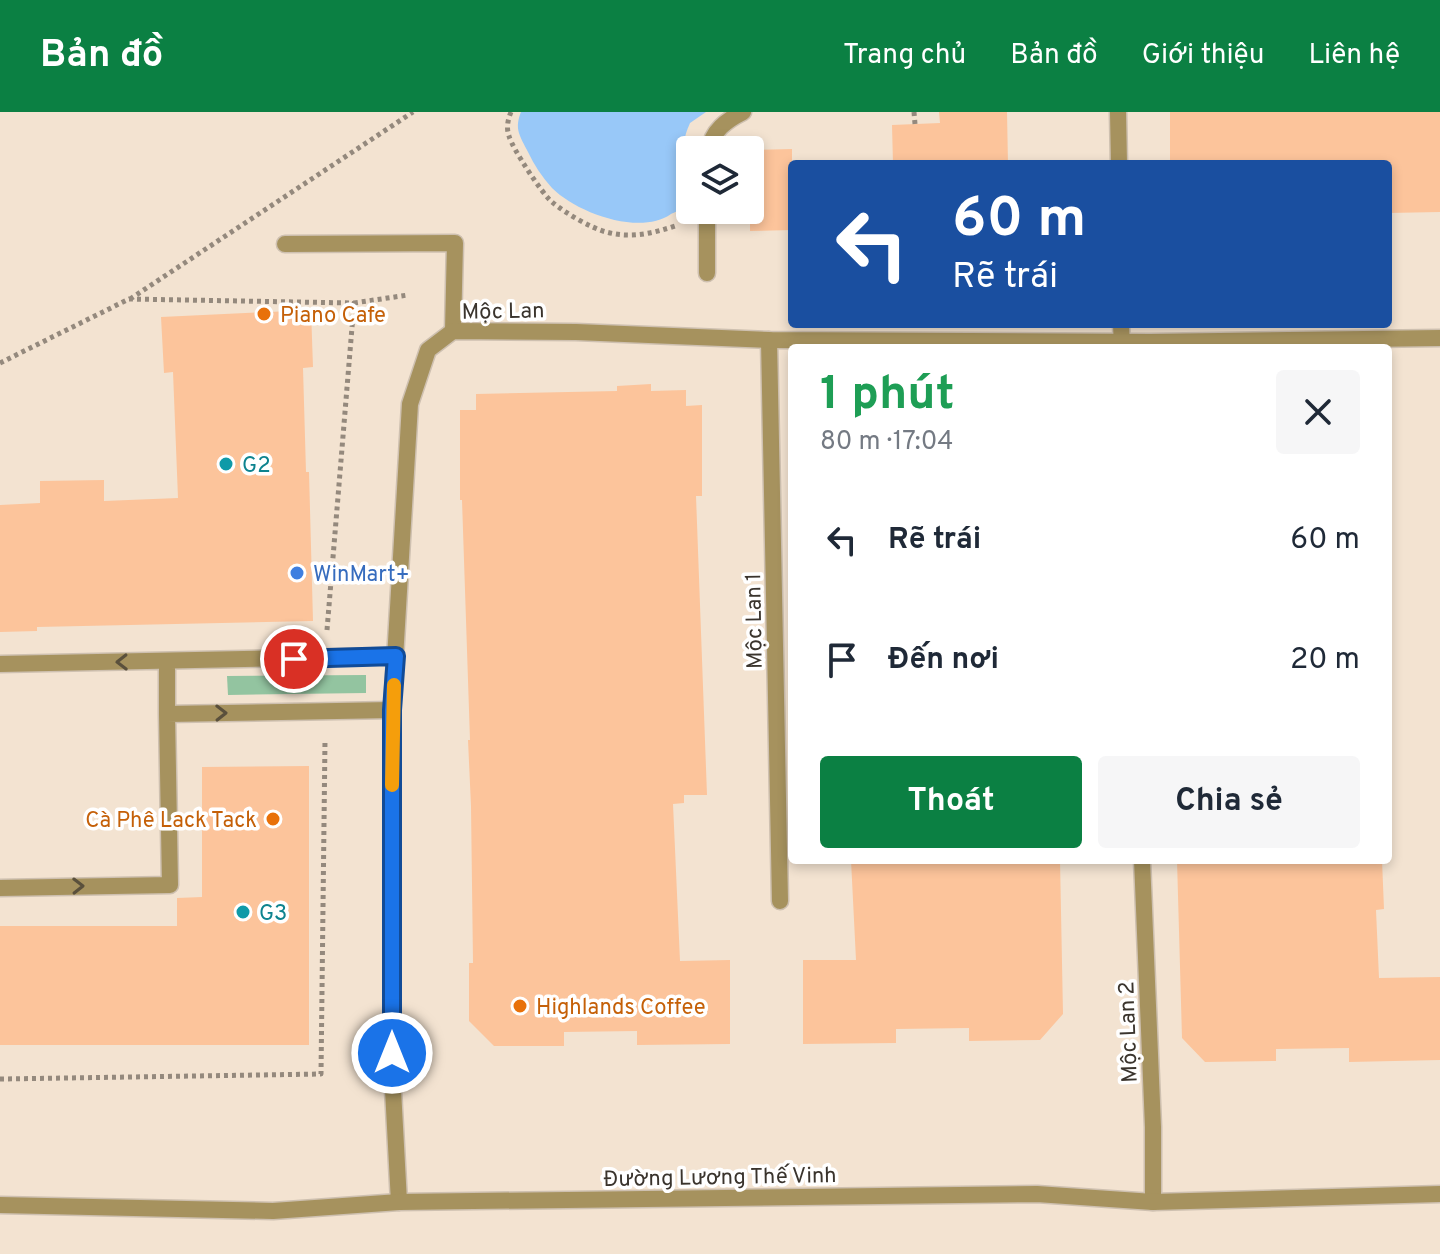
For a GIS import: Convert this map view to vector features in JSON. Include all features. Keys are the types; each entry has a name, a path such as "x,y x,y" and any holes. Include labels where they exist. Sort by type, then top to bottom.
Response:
{"street":[{"path":"713,136 719,128 743,112"},
{"path":"1118,112 1119,160"},
{"path":"707,224 707,273"},
{"path":"285,244 455,243 453,331"},
{"name":"Mộc Lan","path":"399,1202 392,1071 392,710 410,404 428,350 453,331 1051,344"},
{"name":"Mộc Lan","path":"1167,344 1440,338"},
{"name":"Mộc Lan 1","path":"769,340 780,901"},
{"path":"0,664 396,656"},
{"path":"0,888 170,885 167,661"},
{"path":"167,714 392,710"},
{"name":"Mộc Lan 2","path":"1142,864 1153,1127 1153,1202"},
{"name":"Đường Lương Thế Vinh","path":"0,1205 273,1211 399,1202 1037,1194 1153,1202 1440,1194"}],"path":[{"path":"0,363 129,299 413,112"},
{"path":"511,112 509,137 550,201 605,232 642,236 679,224"},
{"path":"914,112 915,124"},
{"path":"129,299 354,303 408,295"},
{"path":"326,638 354,303"},
{"path":"0,1079 321,1074 325,742"}],"green space":[{"path":"366,675 366,693 228,695 227,676"}],"water":[{"path":"521,112 706,112 690,123 686,136 676,136 676,211 643,223 609,219 563,197 536,166 519,132"}],"building":[{"path":"939,112 1007,112 1008,160 893,160 892,125 940,123"},
{"path":"1170,112 1440,112 1440,212 1392,213 1392,160 1170,160"},
{"path":"792,149 792,160 788,160 788,230 750,231 750,224 764,224 764,150"},
{"name":"G2","path":"311,310 313,367 303,368 313,621 37,627 37,631 0,632 0,505 40,503 40,481 104,480 104,501 178,498 173,372 164,373 161,317"},
{"path":"651,384 651,391 686,390 686,406 702,405 702,496 696,496 707,795 684,795 684,803 673,804 680,961 730,960 730,1044 637,1045 637,1031 564,1032 564,1046 494,1046 469,1021 469,963 473,963 471,806 460,500 460,410 476,410 476,394 617,391 617,386"},
{"name":"G3","path":"309,766 309,1045 0,1045 0,926 177,926 177,898 202,897 202,767"},
{"path":"851,864 1060,864 1063,1014 1040,1040 969,1041 969,1028 896,1029 896,1043 803,1044 803,960 856,960"},
{"path":"1177,864 1382,864 1384,909 1376,910 1379,978 1440,977 1440,1060 1349,1062 1349,1048 1276,1049 1276,1061 1205,1062 1182,1038"}],"slow traffic":[{"path":"392,785 394,685"}],"place":[{"name":"Piano Cafe","path":"264,314"},
{"name":"G2","path":"226,464"},
{"name":"WinMart+","path":"297,573"},
{"name":"Cà Phê Lack Tack","path":"273,819"},
{"name":"G3","path":"243,912"},
{"name":"Highlands Coffee","path":"520,1006"}],"route":[{"path":"294,659 396,656 392,710 392,1053"}]}
